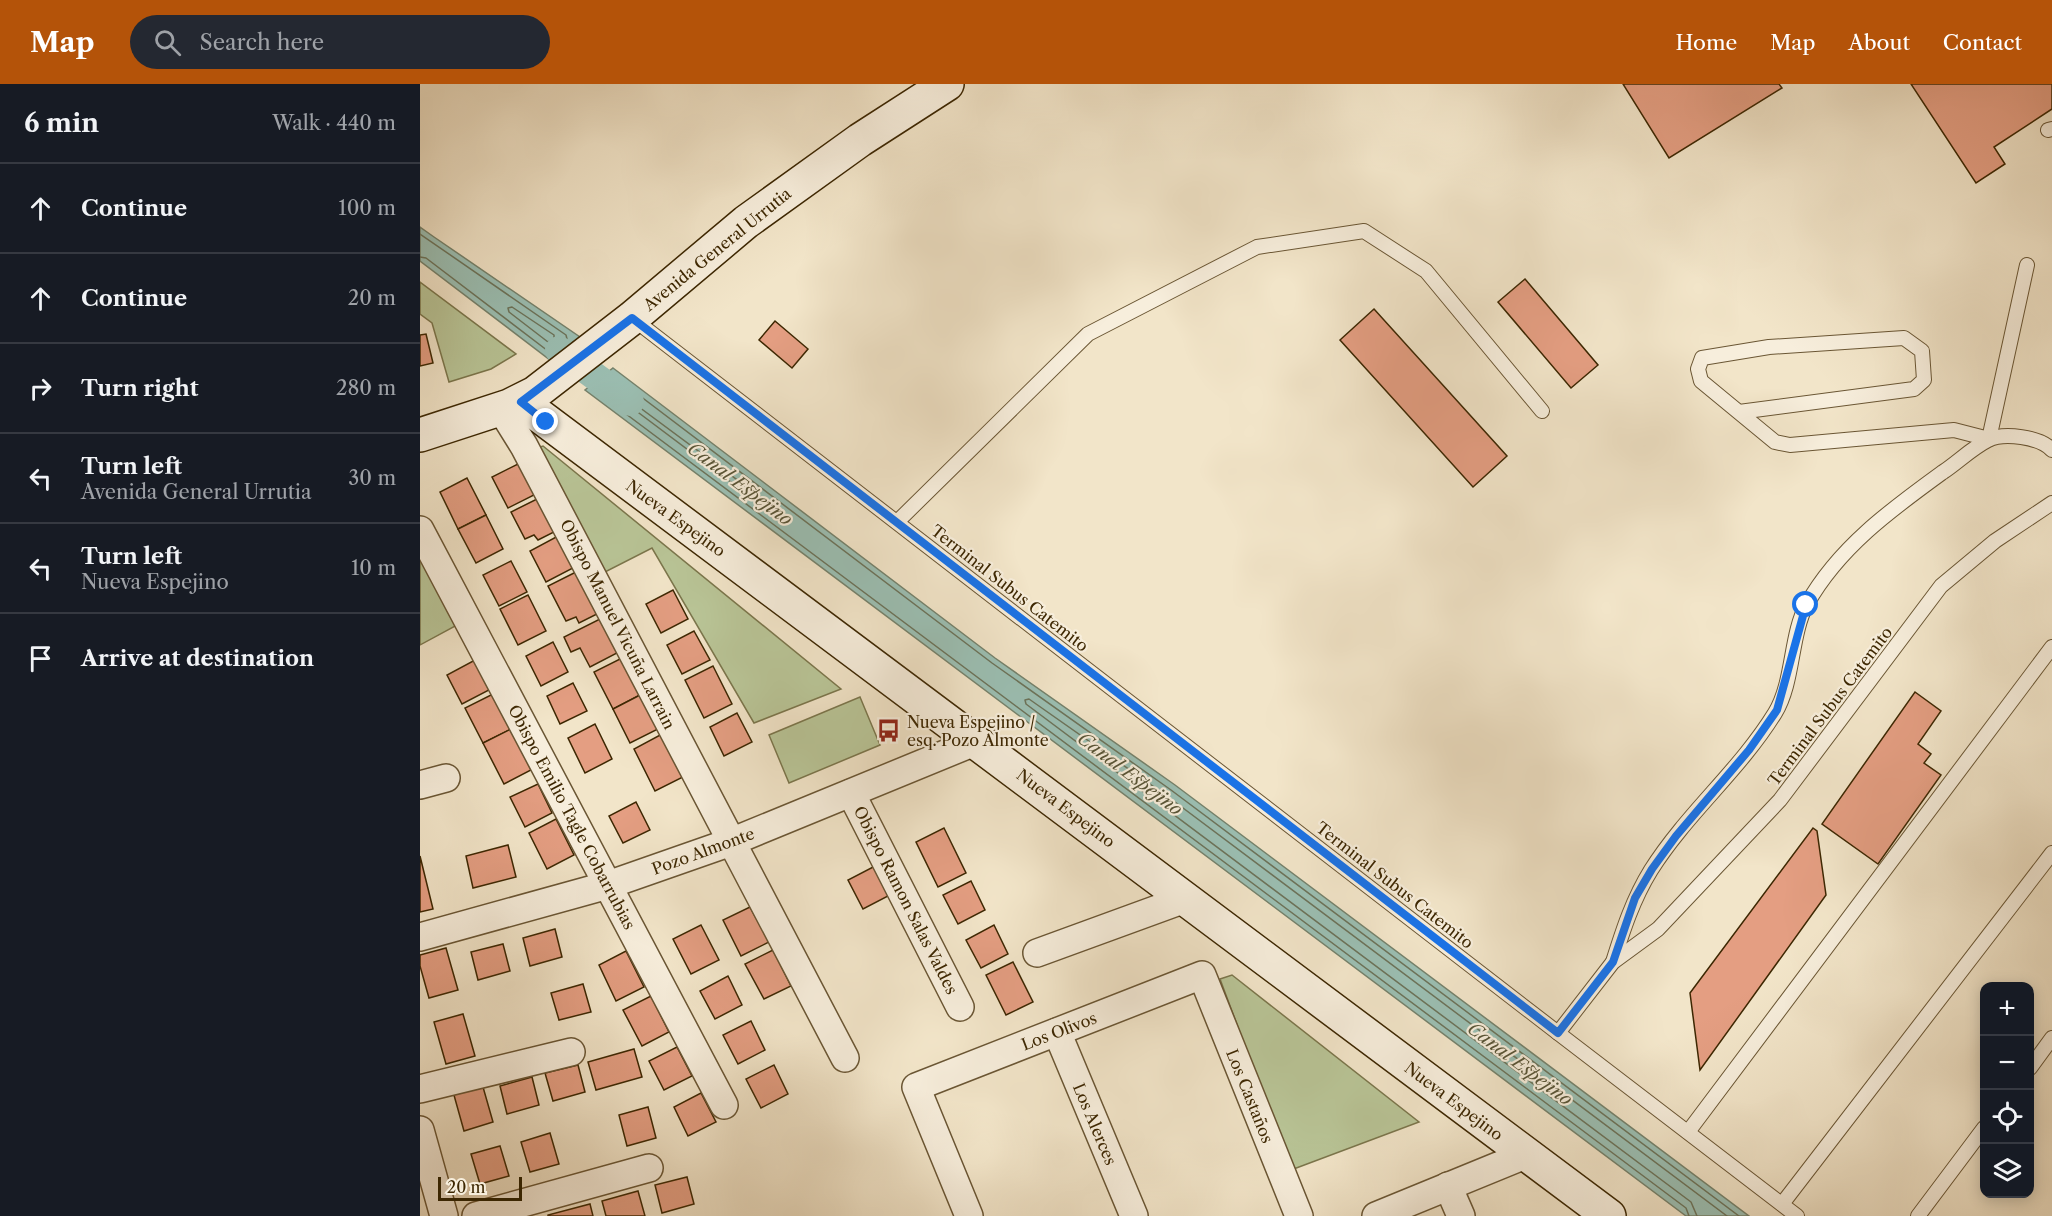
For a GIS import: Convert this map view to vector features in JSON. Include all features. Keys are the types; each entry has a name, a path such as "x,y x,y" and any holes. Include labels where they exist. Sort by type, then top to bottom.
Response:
{"street":[{"name":"Avenida General Urrutia","path":"420,435 511,405 552,381 622,327 746,222 860,140 947,84"},
{"name":"Nueva Espejino","path":"511,405 977,741 1609,1216"},
{"name":"Obispo Manuel Vicuña Larrain","path":"511,405 542,478 845,1058"},
{"name":"Obispo Emilio Tagle Cobarrubias","path":"420,530 724,1105"},
{"name":"Pozo Almonte","path":"420,937 608,885 731,842 977,741"},
{"path":"420,785 446,778"},
{"name":"Obispo Ramon Salas Valdes","path":"851,793 960,1007"},
{"path":"1038,953 1185,899"},
{"name":"Los Olivos","path":"969,1216 916,1087 1202,975"},
{"name":"Los Castaños","path":"1202,975 1299,1216"},
{"name":"Los Alerces","path":"1057,1032 1134,1216"},
{"path":"420,1089 571,1052"},
{"path":"420,1130 444,1216"},
{"path":"1376,1216 1526,1155"},
{"path":"476,1216 649,1168"},
{"path":"1448,1186 1461,1216"}],"lane":[{"path":"897,522 1088,334 1257,247 1364,231 1426,271 1542,411"},
{"path":"1613,962 1635,898 1652,869 1676,836 1749,750 1777,710 1806,605 1846,549 1907,498 1989,439 2027,265"},
{"name":"Terminal Subus Catemito","path":"622,327 897,522 1558,1033 1613,962 1658,929 1780,800 1941,586 1995,541 2052,503"},
{"path":"1739,412 1914,389 1924,380 1922,351 1904,338 1769,347 1702,358 1698,369 1701,381 1775,442 1790,445 1954,430 1989,439 2020,436 2048,446 2052,450"},
{"path":"1688,1132 2052,647"},
{"path":"1782,1204 2052,853"},
{"path":"1558,1033 1797,1216"},
{"path":"2034,1063 2052,1038"},
{"path":"1918,1216 1980,1133"}],"green space":[{"path":"420,282 516,354 491,369 449,382 432,323 420,314"},
{"path":"543,446 841,689 754,723 652,548 605,572 531,450"},
{"path":"420,549 459,624 420,645"},
{"path":"860,697 880,745 789,783 769,735"},
{"path":"1232,975 1419,1122 1291,1170 1220,979"}],"water":[{"path":"420,227 580,337 550,360 420,261"},
{"path":"613,368 995,658 1175,785 1749,1216 1686,1216 585,390"}],"building":[{"path":"1623,84 1779,84 1782,88 1669,158"},
{"path":"1911,84 2052,84 2052,109 1994,147 2005,164 1976,183"},
{"path":"1525,279 1598,365 1571,388 1498,302"},
{"path":"1374,309 1507,456 1473,487 1340,340"},
{"path":"775,321 808,349 792,368 759,340"},
{"path":"426,334 433,363 420,366 420,335"},
{"path":"520,463 536,494 508,508 492,477"},
{"path":"467,478 486,515 458,529 440,492"},
{"path":"539,498 556,531 538,540 534,535 525,539 511,512"},
{"path":"486,515 503,549 476,563 458,529"},
{"path":"558,536 573,568 546,582 530,551"},
{"path":"511,561 527,592 499,606 483,575"},
{"path":"576,572 607,609 579,623 576,617 566,621 548,586"},
{"path":"673,590 688,619 661,633 646,604"},
{"path":"528,595 546,631 518,645 500,609"},
{"path":"600,619 617,653 590,667 580,648 571,652 564,637"},
{"path":"694,631 710,660 682,674 667,645"},
{"path":"553,642 568,672 541,686 526,656"},
{"path":"622,658 640,695 613,709 594,672"},
{"path":"475,660 489,690 462,704 447,675"},
{"path":"713,666 732,704 704,718 685,680"},
{"path":"573,683 587,711 560,724 547,696"},
{"path":"1915,692 1941,711 1918,744 1931,754 1924,763 1941,775 1878,864 1822,824"},
{"path":"493,694 511,729 483,743 465,708"},
{"path":"640,695 658,729 630,743 613,709"},
{"path":"737,713 752,742 724,756 710,727"},
{"path":"595,724 612,759 585,773 568,738"},
{"path":"511,729 531,770 504,784 483,743"},
{"path":"662,734 683,777 655,791 634,749"},
{"path":"538,784 552,813 525,827 510,797"},
{"path":"636,802 650,830 623,843 609,816"},
{"path":"556,819 574,855 547,869 529,833"},
{"path":"944,828 966,873 938,887 916,842"},
{"path":"1813,828 1817,831 1826,895 1700,1070 1690,993"},
{"path":"508,845 516,877 473,888 466,856"},
{"path":"420,856 433,909 420,912"},
{"path":"875,866 890,895 863,909 848,880"},
{"path":"971,881 985,910 958,924 943,895"},
{"path":"750,907 769,942 741,956 723,920"},
{"path":"701,925 719,960 691,974 673,939"},
{"path":"994,925 1008,954 981,968 966,940"},
{"path":"555,929 562,957 530,966 523,938"},
{"path":"503,944 510,971 478,980 471,952"},
{"path":"446,948 458,990 429,998 420,966 420,955"},
{"path":"773,950 791,986 764,999 745,964"},
{"path":"626,951 644,987 616,1001 599,965"},
{"path":"1013,962 1033,1002 1006,1015 986,975"},
{"path":"728,976 742,1005 715,1019 700,991"},
{"path":"583,984 591,1012 559,1020 551,993"},
{"path":"651,996 669,1032 642,1046 623,1010"},
{"path":"463,1014 475,1056 446,1064 434,1022"},
{"path":"751,1021 765,1050 738,1064 723,1035"},
{"path":"677,1047 692,1076 664,1090 649,1061"},
{"path":"634,1049 642,1077 596,1090 588,1062"},
{"path":"578,1065 585,1092 553,1101 545,1073"},
{"path":"774,1065 788,1094 761,1108 746,1079"},
{"path":"532,1077 539,1105 507,1114 500,1086"},
{"path":"481,1080 493,1122 464,1131 452,1088"},
{"path":"701,1093 716,1122 688,1136 674,1107"},
{"path":"648,1107 656,1138 627,1146 619,1115"},
{"path":"550,1133 559,1164 530,1172 521,1142"},
{"path":"500,1146 509,1176 480,1184 471,1154"},
{"path":"687,1177 694,1204 662,1213 655,1185"},
{"path":"638,1191 645,1216 606,1216 602,1201"},
{"path":"590,1204 593,1216 548,1216 548,1215"}],"waterway":[{"name":"Canal Espejino","path":"559,350 630,402"}],"place":[{"name":"Nueva Espejino / esq. Pozo Almonte","path":"889,731"}],"route":[{"path":"546,422 521,402 632,318 1558,1033 1613,962 1635,898 1652,869 1676,836 1749,750 1777,710 1806,605"}]}
